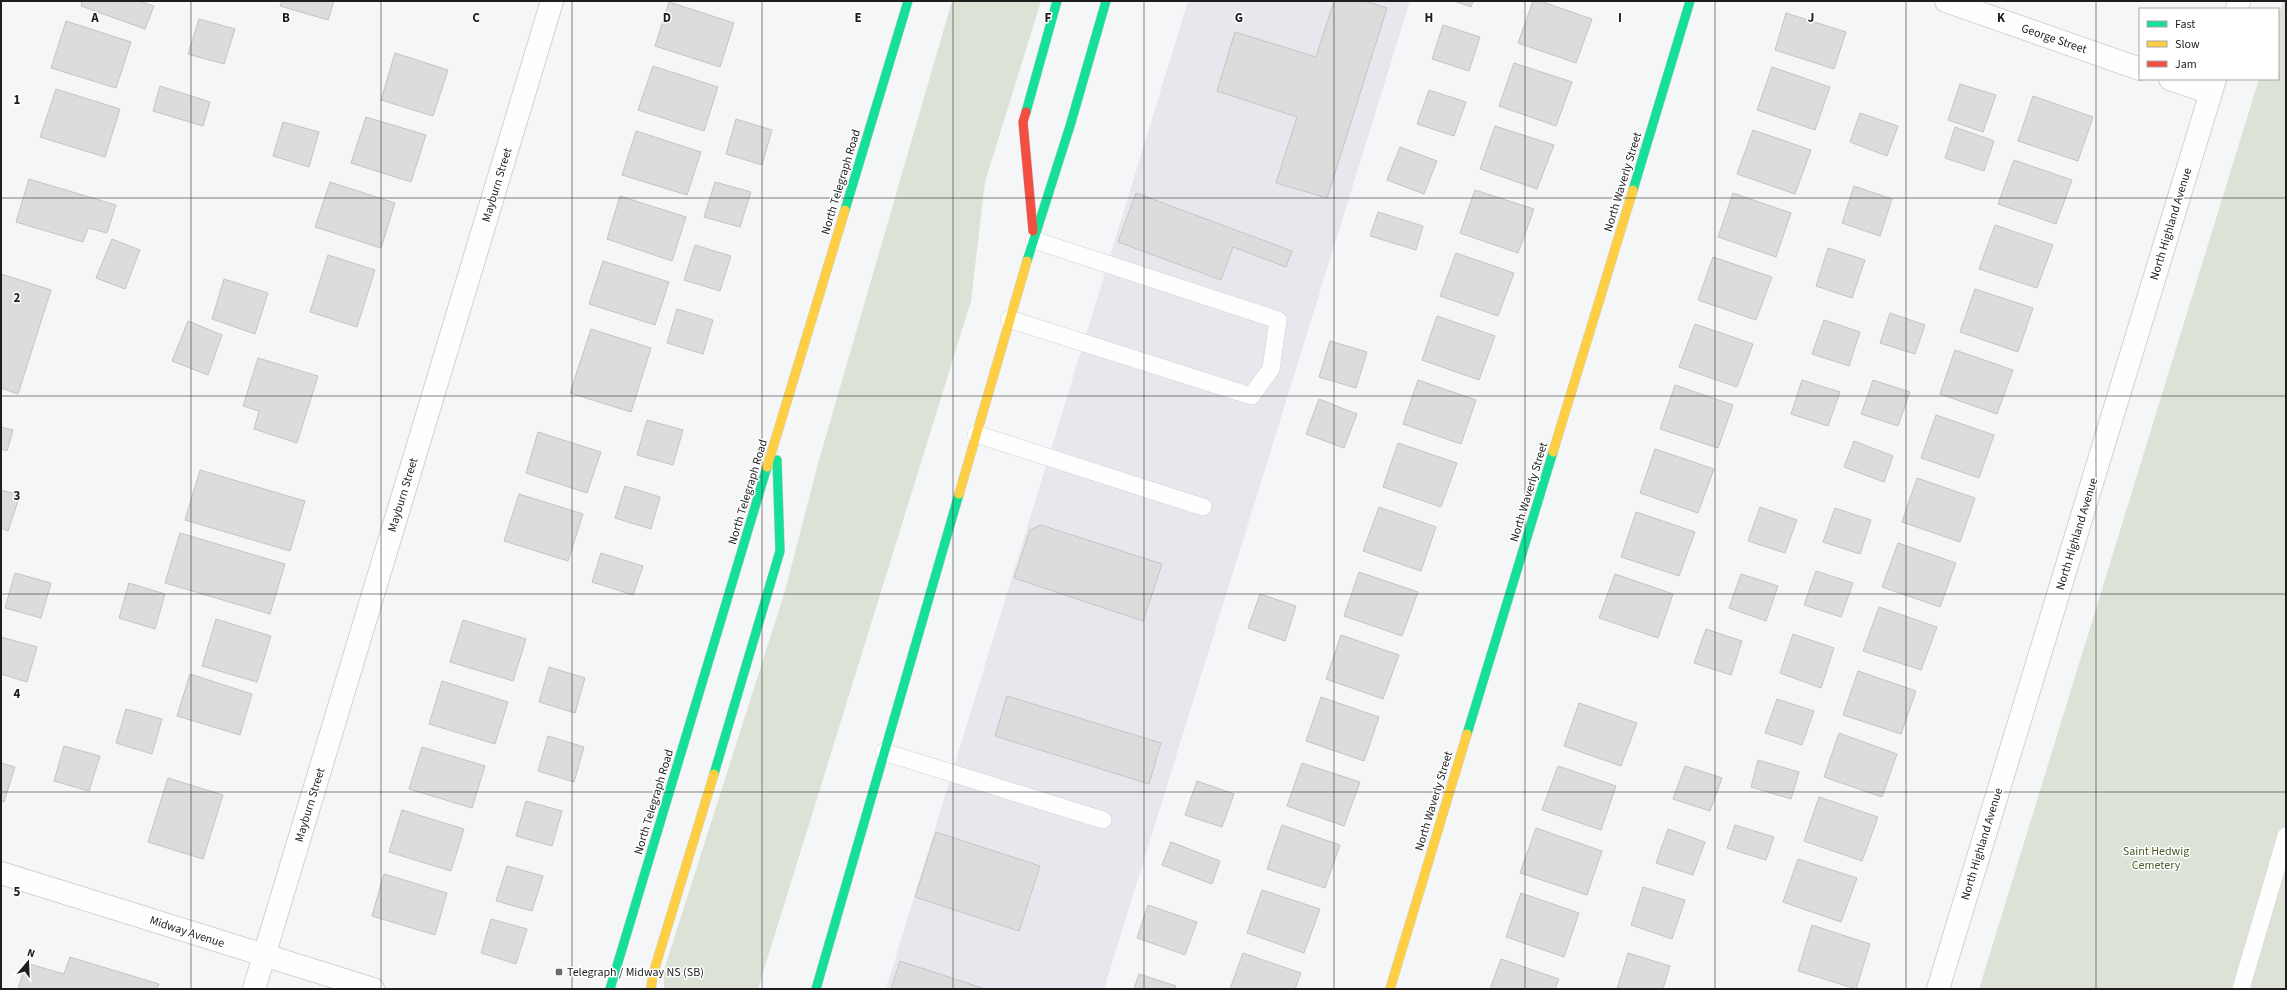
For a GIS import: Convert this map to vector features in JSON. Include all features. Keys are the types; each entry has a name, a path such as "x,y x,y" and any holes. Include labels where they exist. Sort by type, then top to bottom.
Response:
{"main road":[{"name":"North Telegraph Road","path":"610,989 908,1"},
{"path":"1034,240 1023,122 1057,1"},
{"path":"816,989 1009,319 1070,126 1106,1"},
{"name":"North Waverly Street","path":"1390,989 1690,1"},
{"path":"651,989 652,974 744,675 780,551 776,441"}],"street":[{"name":"Mayburn Street","path":"254,989 552,1"},
{"name":"George Street","path":"1946,1 2139,69"},
{"path":"2176,80 2213,86"},
{"name":"North Highland Avenue","path":"1938,989 2213,86"},
{"name":"Midway Avenue","path":"1,873 373,989"}],"lane":[{"path":"1009,319 1251,396 1271,369 1278,320 1034,240"},
{"path":"976,434 1203,507"},
{"path":"884,752 1103,820"},
{"path":"2241,989 2286,836"}],"shaded area":[{"path":"1188,1 1410,1 1104,989 886,989"}],"green space":[{"path":"952,1 1041,1 985,182 971,301 758,989 664,989 664,970 785,591 819,460"},
{"name":"Saint Hedwig Cemetery","path":"2283,1 2286,1 2286,989 1979,989 2259,80 2279,80 2279,15"}],"building":[{"path":"82,1 139,1 154,6 145,29 81,6"},
{"path":"282,1 334,1 328,20 280,6"},
{"path":"1334,1 1365,1 1387,8 1327,198 1276,183 1297,117 1217,91 1235,32 1316,57"},
{"path":"1454,1 1473,1 1471,7"},
{"path":"1533,1 1540,1 1592,19 1576,63 1518,43"},
{"path":"669,2 734,23 720,67 655,46"},
{"path":"1786,13 1846,32 1834,69 1775,50"},
{"path":"199,19 235,29 224,64 188,54"},
{"path":"66,21 131,42 116,88 51,68"},
{"path":"1443,25 1480,37 1469,71 1432,59"},
{"path":"395,53 448,70 433,116 381,100"},
{"path":"1514,63 1572,82 1556,126 1499,106"},
{"path":"653,66 718,87 704,131 638,110"},
{"path":"1772,67 1830,87 1815,130 1757,110"},
{"path":"1960,84 1996,95 1983,132 1948,120"},
{"path":"160,86 210,102 203,126 153,111"},
{"path":"56,89 120,109 105,157 40,137"},
{"path":"1429,90 1466,102 1454,136 1417,124"},
{"path":"2033,96 2093,117 2078,161 2018,141"},
{"path":"1860,113 1898,126 1887,156 1850,142"},
{"path":"366,117 426,135 411,182 351,163"},
{"path":"736,119 772,130 762,165 726,154"},
{"path":"283,122 319,132 309,167 273,156"},
{"path":"1495,126 1554,145 1537,189 1480,169"},
{"path":"1955,127 1994,141 1984,171 1945,158"},
{"path":"1753,130 1811,150 1795,194 1737,174"},
{"path":"636,131 701,152 687,195 622,175"},
{"path":"1400,147 1437,161 1424,194 1387,180"},
{"path":"2014,160 2072,180 2056,224 1998,204"},
{"path":"29,179 116,205 107,233 88,228 83,242 16,222"},
{"path":"330,182 395,203 381,248 315,227"},
{"path":"715,182 751,192 740,227 704,217"},
{"path":"1854,186 1892,199 1880,236 1842,223"},
{"path":"1475,190 1534,209 1518,253 1460,233"},
{"path":"1136,193 1292,251 1286,267 1233,247 1221,280 1118,242"},
{"path":"1733,193 1791,213 1776,257 1718,237"},
{"path":"620,196 686,217 672,261 607,239"},
{"path":"1378,212 1423,226 1416,250 1370,236"},
{"path":"1995,225 2053,245 2037,288 1979,269"},
{"path":"112,239 140,250 125,289 96,278"},
{"path":"695,245 731,256 720,291 684,280"},
{"path":"1828,248 1865,260 1852,298 1816,286"},
{"path":"1456,253 1514,273 1498,316 1440,296"},
{"path":"328,255 375,270 357,327 310,312"},
{"path":"1713,257 1772,277 1756,320 1698,300"},
{"path":"603,261 669,282 655,325 589,304"},
{"path":"1,274 51,290 18,394 1,388"},
{"path":"224,279 268,293 255,334 212,319"},
{"path":"1975,289 2033,308 2018,352 1960,332"},
{"path":"677,309 713,320 703,354 667,343"},
{"path":"1890,313 1925,325 1915,354 1880,343"},
{"path":"1437,316 1495,336 1479,380 1422,360"},
{"path":"1824,320 1860,332 1849,366 1812,354"},
{"path":"188,321 222,335 208,375 172,361"},
{"path":"1695,324 1753,344 1737,387 1679,367"},
{"path":"591,329 651,348 631,412 570,393"},
{"path":"1330,341 1367,352 1356,388 1319,377"},
{"path":"1955,350 2013,370 1997,414 1940,394"},
{"path":"258,358 318,376 297,443 254,429 259,411 243,406"},
{"path":"1418,380 1476,400 1461,444 1403,424"},
{"path":"1802,380 1840,392 1828,426 1791,414"},
{"path":"1873,380 1910,392 1898,426 1861,414"},
{"path":"1675,385 1733,405 1718,448 1660,429"},
{"path":"1319,399 1357,414 1344,448 1306,434"},
{"path":"1936,415 1994,435 1979,478 1921,458"},
{"path":"647,420 683,430 673,465 637,455"},
{"path":"1,427 13,430 7,451 1,449"},
{"path":"538,432 601,452 587,493 526,473"},
{"path":"1854,441 1893,456 1884,482 1844,467"},
{"path":"1398,443 1457,463 1441,507 1383,487"},
{"path":"1655,449 1714,469 1698,513 1640,493"},
{"path":"200,470 305,501 290,551 185,520"},
{"path":"1917,478 1975,498 1960,542 1902,522"},
{"path":"625,486 660,497 651,529 615,518"},
{"path":"1,490 20,495 8,531 1,528"},
{"path":"519,494 583,514 568,561 504,541"},
{"path":"1379,507 1436,527 1421,571 1363,551"},
{"path":"1760,507 1797,520 1785,553 1748,541"},
{"path":"1835,508 1871,520 1860,554 1823,542"},
{"path":"1636,512 1695,532 1679,576 1621,557"},
{"path":"1041,525 1162,564 1143,621 1014,578 1030,530"},
{"path":"180,533 285,564 270,614 165,583"},
{"path":"1898,543 1956,563 1940,607 1882,587"},
{"path":"601,553 643,566 633,595 592,582"},
{"path":"1816,571 1853,583 1841,617 1804,605"},
{"path":"1359,572 1418,592 1402,636 1344,616"},
{"path":"15,573 51,583 41,618 5,608"},
{"path":"1615,574 1673,594 1658,638 1599,618"},
{"path":"1741,574 1778,586 1766,621 1729,608"},
{"path":"129,583 165,594 155,629 119,618"},
{"path":"1260,594 1296,606 1285,641 1248,628"},
{"path":"1879,607 1937,627 1921,670 1863,651"},
{"path":"216,619 271,636 257,682 202,666"},
{"path":"463,620 526,639 513,681 450,662"},
{"path":"1706,629 1742,641 1731,675 1694,663"},
{"path":"1793,634 1834,648 1821,688 1780,673"},
{"path":"1341,635 1399,655 1383,699 1326,679"},
{"path":"1,637 37,647 27,682 1,674"},
{"path":"549,667 585,678 575,713 539,702"},
{"path":"1858,671 1916,691 1901,734 1843,715"},
{"path":"190,674 252,694 240,735 177,716"},
{"path":"442,681 508,702 495,744 429,724"},
{"path":"1007,696 1161,743 1149,784 995,736"},
{"path":"1321,697 1379,717 1364,761 1306,741"},
{"path":"1777,699 1814,711 1802,745 1765,733"},
{"path":"1579,703 1637,723 1621,766 1564,746"},
{"path":"126,709 162,719 152,754 116,743"},
{"path":"1839,733 1897,754 1882,797 1824,777"},
{"path":"548,736 584,747 574,782 538,771"},
{"path":"64,746 100,756 89,791 54,781"},
{"path":"422,747 485,766 472,808 409,789"},
{"path":"1758,760 1799,772 1791,799 1751,787"},
{"path":"1,763 15,767 4,802 1,801"},
{"path":"1302,763 1360,782 1344,826 1287,806"},
{"path":"1558,766 1616,786 1601,830 1542,810"},
{"path":"1685,766 1722,778 1710,811 1673,799"},
{"path":"168,778 223,795 203,859 148,842"},
{"path":"1197,781 1234,794 1222,827 1185,815"},
{"path":"1819,797 1878,817 1862,861 1804,841"},
{"path":"526,801 562,811 552,846 516,836"},
{"path":"402,810 464,829 451,871 389,852"},
{"path":"1282,825 1340,845 1325,888 1267,869"},
{"path":"1735,825 1774,837 1766,860 1727,848"},
{"path":"1536,828 1602,851 1587,895 1520,873"},
{"path":"1668,829 1705,842 1693,875 1656,863"},
{"path":"936,832 1040,866 1019,931 915,897"},
{"path":"1171,842 1220,861 1212,884 1162,865"},
{"path":"1798,859 1857,878 1841,922 1783,902"},
{"path":"507,866 543,876 532,911 496,901"},
{"path":"384,874 447,893 435,935 372,916"},
{"path":"1643,887 1685,900 1672,939 1631,925"},
{"path":"1262,890 1320,909 1304,953 1247,933"},
{"path":"1521,893 1579,913 1564,957 1506,937"},
{"path":"1148,905 1197,922 1185,955 1137,938"},
{"path":"491,919 527,929 516,964 481,953"},
{"path":"1812,925 1870,944 1856,989 1798,971"},
{"path":"1243,953 1301,973 1295,989 1230,989"},
{"path":"1628,953 1670,966 1663,989 1617,989"},
{"path":"70,957 159,984 157,989 18,989 26,963 64,974"},
{"path":"1501,959 1559,979 1555,989 1490,989"},
{"path":"900,961 985,989 891,989"},
{"path":"1139,974 1176,986 1175,989 1134,989"}],"traffic: fast":[{"path":"845,210 908,1"},
{"path":"1026,112 1057,1"},
{"path":"1027,261 1070,126 1106,1"},
{"path":"1633,190 1690,1"},
{"path":"1467,734 1553,452"},
{"path":"714,774 780,551 777,460"},
{"path":"610,989 767,467"},
{"path":"816,989 959,494"}],"traffic: slow":[{"path":"1553,452 1633,190"},
{"path":"767,467 845,210"},
{"path":"959,494 1027,261"},
{"path":"1390,989 1467,734"},
{"path":"651,989 653,974 714,774"}],"traffic: jam":[{"path":"1026,112 1023,122 1033,231"}],"place":[{"name":"Telegraph / Midway NS (SB)","path":"559,972"}]}
